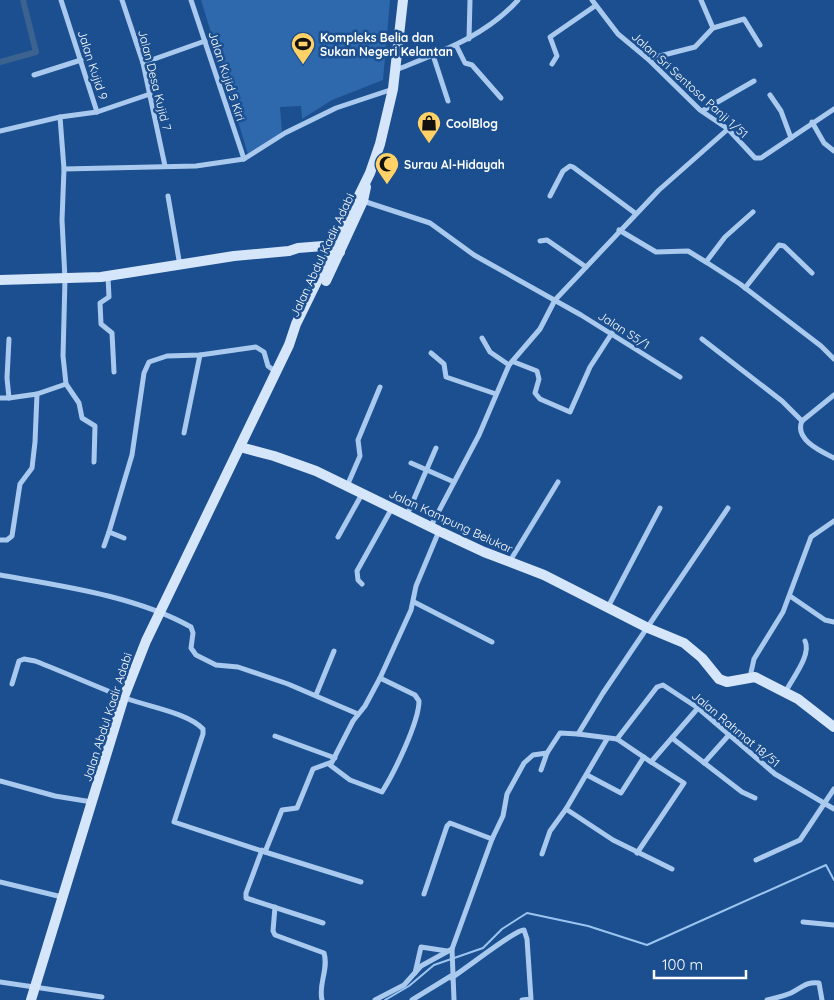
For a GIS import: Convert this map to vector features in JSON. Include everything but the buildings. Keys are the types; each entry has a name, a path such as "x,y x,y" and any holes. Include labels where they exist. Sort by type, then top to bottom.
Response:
{"main road":[{"name":"Jalan Abdul Kadir Adabi","path":"30,1000 93,802 124,697 158,613 276,372 302,327 370,172 384,134 394,89 403,0"},
{"name":"Jalan Abdul Kadir Adabi","path":"335,253 362,201 370,172"},
{"path":"0,280 108,277 234,256 289,251 298,248 335,253"},
{"name":"Jalan Kampung Belukar","path":"240,448 274,456 316,471 435,529 544,575 648,628 684,643 702,658 719,679 727,682 750,677"},
{"path":"750,677 755,677 784,694 798,699 834,727"}],"street":[{"name":"Jalan Kujid 9","path":"61,0 97,112 150,94"},
{"name":"Jalan Desa Kujid 7","path":"122,0 143,63 165,166"},
{"name":"Jalan Kujid 5 Kiri","path":"191,0 244,159"},
{"path":"469,39 470,0"},
{"name":"Jalan Sri Sentosa Panji 1/51","path":"592,0 618,34 648,59 702,111 728,129 752,156 758,159 834,109"},
{"path":"701,0 713,28"},
{"path":"396,70 469,39 492,23 516,1"},
{"path":"552,64 557,54 550,38 595,6"},
{"path":"648,59 695,47 713,28 746,19 760,45"},
{"path":"143,63 205,41"},
{"path":"456,45 465,63 472,65 501,98"},
{"path":"433,55 448,101"},
{"path":"34,75 81,60"},
{"path":"702,111 754,82"},
{"path":"64,168 196,166 244,159 285,133 336,108 394,89"},
{"path":"770,95 780,111 791,138"},
{"path":"0,131 60,117 97,112"},
{"path":"60,117 64,168 62,220 65,279 63,356 66,384 79,403 82,418 95,426 94,462"},
{"path":"812,122 824,143 834,151"},
{"path":"323,923 245,896 282,810 297,808 313,769 330,765 380,678 414,602 416,586 435,529 454,482 512,364 540,329 555,300 619,230 635,213 728,129"},
{"path":"550,196 563,171 566,168 573,167 635,213"},
{"path":"168,196 180,266"},
{"name":"Jalan S5/1","path":"362,201 430,223 474,255 612,333 680,377"},
{"path":"706,262 725,238 753,212"},
{"path":"619,230 656,252 688,250 745,288 821,346 834,359"},
{"path":"540,241 547,240 586,267"},
{"path":"745,288 779,244 784,246 812,273"},
{"path":"108,277 109,297 100,303 101,324 112,333 114,372"},
{"path":"482,338 490,352 512,364 537,371 539,379 535,393 540,399 570,412 590,367 612,333"},
{"path":"9,339 6,378 9,398"},
{"path":"702,340 782,401 802,421"},
{"path":"104,546 132,455 144,373 149,362 168,356 200,355 256,347 264,352 268,366 276,372"},
{"path":"431,354 444,364 446,377 496,394"},
{"path":"184,433 200,355"},
{"path":"0,398 37,394 66,384"},
{"path":"347,486 360,456 358,441 380,387"},
{"path":"0,540 7,540 12,536 20,484 32,468 36,442 37,394"},
{"path":"834,395 802,421 799,428 801,434 814,446 834,458"},
{"path":"407,515 436,448"},
{"path":"411,463 454,482"},
{"path":"510,561 558,482"},
{"path":"338,537 362,493"},
{"path":"362,584 358,580 357,571 392,508"},
{"path":"608,607 660,508"},
{"path":"578,734 728,508"},
{"path":"750,677 752,662 784,612 811,537 834,522"},
{"path":"109,532 124,538"},
{"path":"0,575 95,592 158,613 191,627 193,633 191,648 196,655 216,664 238,667 316,695 358,714"},
{"path":"790,596 826,620 834,622"},
{"path":"414,602 492,642"},
{"path":"784,694 806,654 807,645 805,641"},
{"path":"316,695 334,651"},
{"path":"12,684 17,664 24,659 35,661 124,697 176,714 203,729 174,822 361,882"},
{"path":"330,765 350,780 382,792 387,784 405,745 419,701 415,695 380,678"},
{"name":"Jalan Rahmat 18/51","path":"616,739 657,686 663,685 698,708 728,736 775,774 834,809"},
{"path":"652,762 698,708"},
{"path":"542,770 547,753 560,732 563,731 616,739 684,783 638,853"},
{"path":"275,736 335,758"},
{"path":"704,763 728,736"},
{"path":"672,738 742,792 755,798"},
{"path":"542,854 550,831 588,775 607,739"},
{"path":"454,1000 450,951 492,839 504,816 507,794 524,763 533,755 547,753"},
{"path":"588,775 621,793 644,757"},
{"path":"0,781 55,796 93,802"},
{"path":"756,860 800,840 834,788"},
{"path":"566,809 578,819 638,853 672,869"},
{"path":"424,894 447,826 450,823 492,839"},
{"path":"0,882 62,897"},
{"path":"275,907 272,931 275,935 324,953 325,966 320,989 322,1000"},
{"path":"803,922 834,925"},
{"path":"412,1000 451,975 481,959 514,932 524,930 527,939 532,1000 522,1000"},
{"path":"415,973 418,953 421,947 450,951"},
{"path":"376,1000 404,985 421,966 450,951"},
{"path":"0,982 102,997"},
{"path":"767,1000 791,993 815,982 820,986 822,1000"}],"shaded area":[{"name":"Kompleks Belia dan Sukan Negeri Kelantan","path":"201,0 390,0 383,80 332,100 302,119 301,106 280,107 282,132 248,154"}],"waterway":[{"path":"0,62 36,52 23,0"},
{"path":"385,1000 409,986 434,965 483,948 502,929 527,913 588,926 647,945 826,865 834,880"}],"place":[{"name":"Kompleks Belia dan Sukan Negeri Kelantan","path":"303,65"},
{"name":"CoolBlog","path":"429,144"},
{"name":"Surau Al-Hidayah","path":"387,185"}]}
